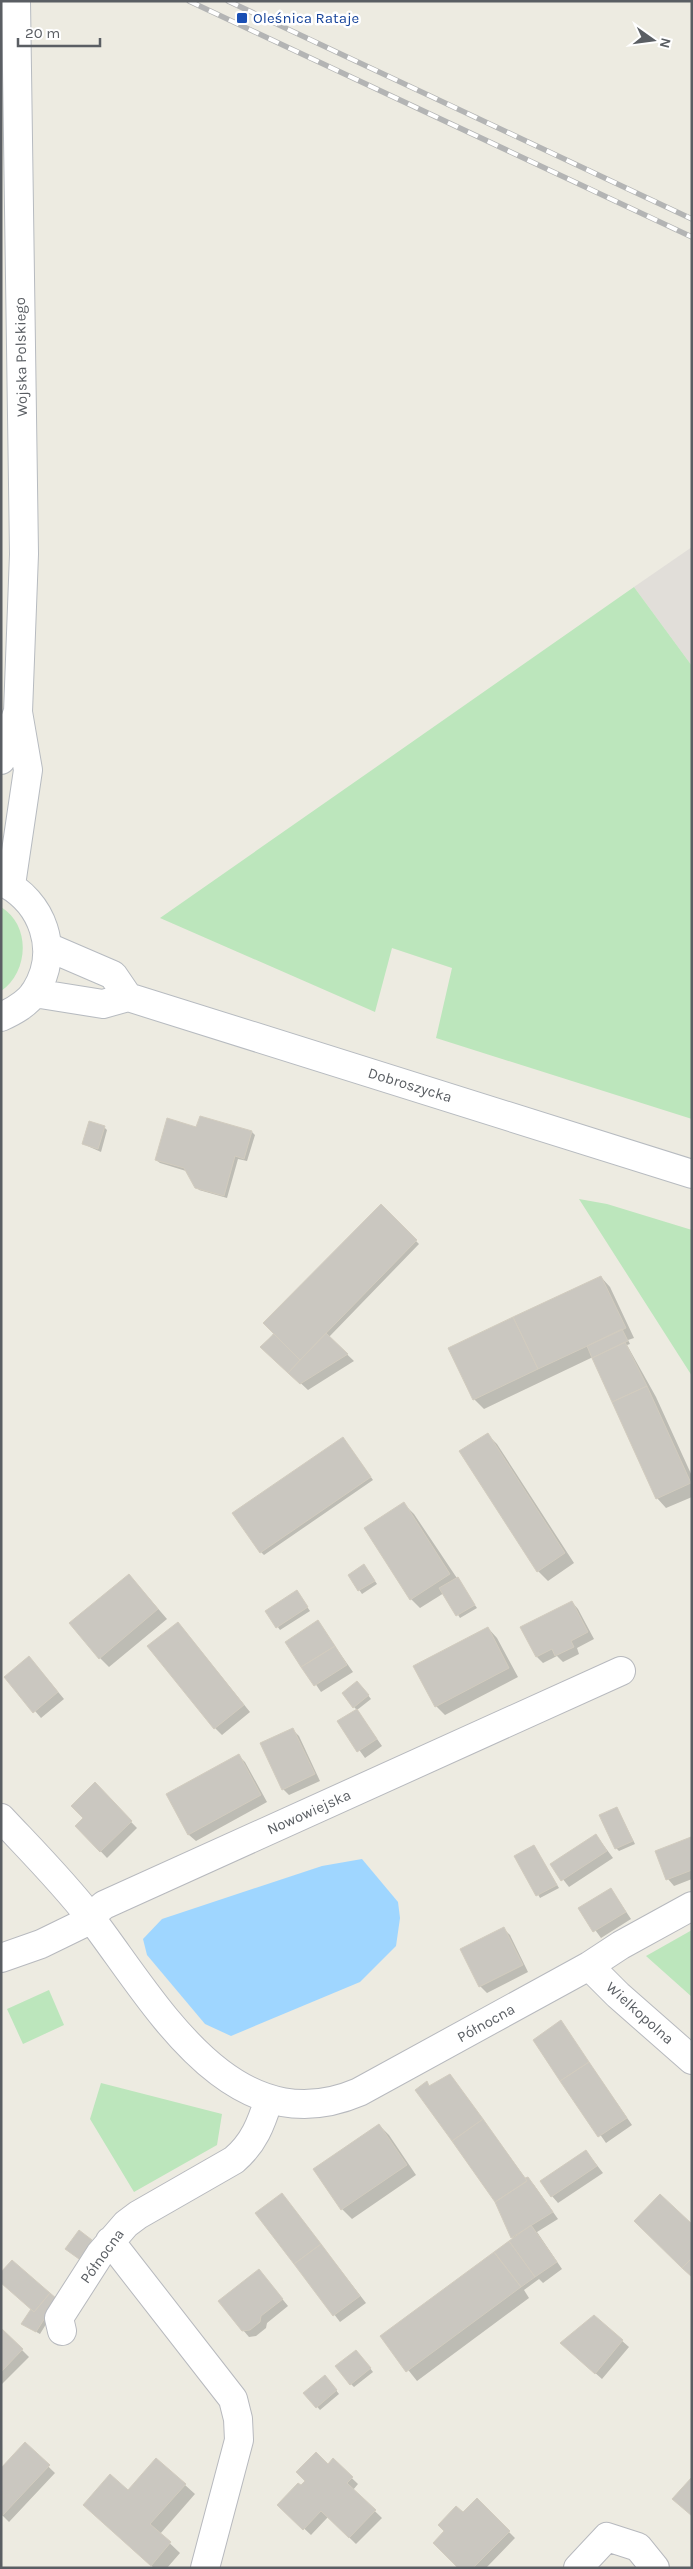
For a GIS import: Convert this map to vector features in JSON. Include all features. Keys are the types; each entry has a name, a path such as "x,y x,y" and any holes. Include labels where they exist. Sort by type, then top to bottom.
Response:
{"street":[{"name":"Wojska Polskiego","path":"6,883 28,770 18,712 24,554 16,1"},
{"name":"Wojska Polskiego","path":"1,760 18,712"},
{"path":"1,1017 16,1010 34,993 44,972 48,947 43,924 33,905 6,883"},
{"path":"34,993 103,1004 128,997 113,975 48,947"},
{"name":"Dobroszycka","path":"128,997 692,1174"},
{"name":"Nowowiejska","path":"1,1958 41,1944 80,1925 104,1905 621,1671"},
{"name":"Północna","path":"1,1818 90,1917 183,2039 223,2076 247,2090 269,2099 286,2103 312,2104 354,2094 589,1966 621,1945 692,1906"},
{"name":"Wielkopolna","path":"589,1966 618,1996 692,2060"},
{"name":"Północna","path":"62,2330 59,2318 110,2241 138,2215 234,2160 255,2137 269,2099"},
{"path":"110,2241 233,2399 238,2419 239,2440 204,2568"},
{"path":"578,2568 607,2537 638,2547 655,2568"}],"shaded area":[{"path":"692,547 692,666 634,587"}],"green space":[{"path":"634,587 692,666 692,1119 436,1038 452,968 392,948 375,1012 160,918"},
{"path":"1,907 11,915 18,926 22,937 23,949 17,973 1,991"},
{"path":"579,1199 607,1204 692,1230 692,1376"},
{"path":"692,1930 692,1997 646,1956"},
{"path":"49,1990 64,2025 23,2044 7,2009"},
{"path":"101,2083 222,2114 217,2145 134,2192 90,2119"}],"water":[{"path":"362,1859 398,1902 400,1918 396,1946 360,1982 231,2036 205,2024 147,1955 143,1939 162,1919 322,1866"}],"building":[{"path":"200,1116 252,1131 244,1159 235,1156 224,1196 195,1188 184,1168 155,1160 167,1118 196,1127"},
{"path":"89,1121 105,1126 98,1149 82,1144"},
{"path":"381,1204 417,1240 300,1360 263,1323"},
{"path":"601,1276 626,1328 538,1369 513,1317"},
{"path":"513,1317 538,1369 473,1400 448,1348"},
{"path":"622,1329 628,1341 592,1358 587,1346"},
{"path":"326,1333 348,1354 300,1384 288,1373"},
{"path":"274,1334 300,1360 288,1373 260,1347"},
{"path":"625,1342 647,1386 612,1402 592,1358"},
{"path":"647,1386 691,1483 656,1499 612,1402"},
{"path":"488,1433 565,1553 537,1572 459,1451"},
{"path":"343,1437 371,1477 260,1553 232,1513"},
{"path":"404,1502 450,1574 410,1600 364,1528"},
{"path":"364,1564 375,1581 358,1591 348,1575"},
{"path":"129,1574 158,1609 99,1659 69,1623"},
{"path":"458,1577 475,1605 456,1616 439,1588"},
{"path":"297,1590 308,1607 276,1628 265,1611"},
{"path":"572,1601 588,1632 571,1641 574,1647 555,1656 552,1649 536,1657 520,1627"},
{"path":"318,1620 335,1646 301,1667 285,1642"},
{"path":"178,1622 244,1705 214,1729 147,1646"},
{"path":"488,1627 509,1668 435,1707 413,1666"},
{"path":"335,1646 347,1665 314,1686 301,1667"},
{"path":"29,1656 58,1692 33,1713 4,1677"},
{"path":"357,1681 369,1695 353,1708 342,1693"},
{"path":"357,1709 377,1739 357,1752 337,1721"},
{"path":"293,1728 315,1774 282,1790 260,1743"},
{"path":"239,1754 261,1795 188,1835 166,1794"},
{"path":"95,1782 132,1821 100,1852 75,1826 83,1818 71,1806"},
{"path":"617,1807 633,1841 615,1849 599,1815"},
{"path":"596,1834 607,1851 561,1881 550,1864"},
{"path":"691,1837 692,1870 666,1880 655,1851"},
{"path":"534,1845 557,1885 536,1896 514,1856"},
{"path":"611,1888 626,1912 593,1932 578,1908"},
{"path":"504,1927 523,1965 479,1987 460,1949"},
{"path":"561,2020 589,2062 560,2081 533,2040"},
{"path":"589,2062 627,2118 598,2137 560,2081"},
{"path":"450,2074 483,2119 452,2141 415,2090 427,2081 429,2086"},
{"path":"483,2119 527,2181 495,2202 452,2141"},
{"path":"379,2124 407,2165 341,2210 313,2169"},
{"path":"586,2150 597,2166 551,2197 540,2181"},
{"path":"528,2177 553,2212 511,2238 495,2202 527,2181 525,2178"},
{"path":"282,2193 321,2244 294,2264 255,2213"},
{"path":"660,2194 692,2224 692,2258 682,2268 634,2221"},
{"path":"531,2225 557,2262 535,2277 509,2241"},
{"path":"79,2230 92,2240 79,2259 65,2249"},
{"path":"509,2241 535,2277 521,2287 494,2252"},
{"path":"321,2244 360,2296 333,2316 294,2264"},
{"path":"494,2252 521,2287 406,2372 380,2336"},
{"path":"692,2258 692,2277 682,2268"},
{"path":"12,2260 50,2293 34,2312 1,2283 1,2272"},
{"path":"259,2269 283,2299 261,2316 260,2322 250,2330 242,2331 218,2301"},
{"path":"50,2293 57,2299 36,2332 21,2324 31,2309 34,2312"},
{"path":"594,2315 623,2340 595,2374 560,2343"},
{"path":"1,2328 23,2349 1,2372"},
{"path":"356,2350 371,2368 350,2385 335,2366"},
{"path":"325,2375 337,2390 316,2408 303,2393"},
{"path":"25,2442 50,2465 2,2516 1,2468"},
{"path":"316,2452 328,2464 333,2458 353,2477 347,2483 376,2510 349,2538 321,2511 303,2530 277,2505 298,2483 301,2485 305,2481 296,2472"},
{"path":"156,2458 186,2484 150,2524 171,2542 151,2566 83,2505 110,2474 128,2490"},
{"path":"692,2477 692,2516 672,2499"},
{"path":"477,2498 510,2531 473,2568 458,2568 433,2543 444,2531 438,2525 456,2506 463,2512"}],"railway":[{"path":"189,1 692,237"},
{"path":"228,1 692,219"}],"place":[{"name":"Oleśnica Rataje","path":"242,18"}]}
